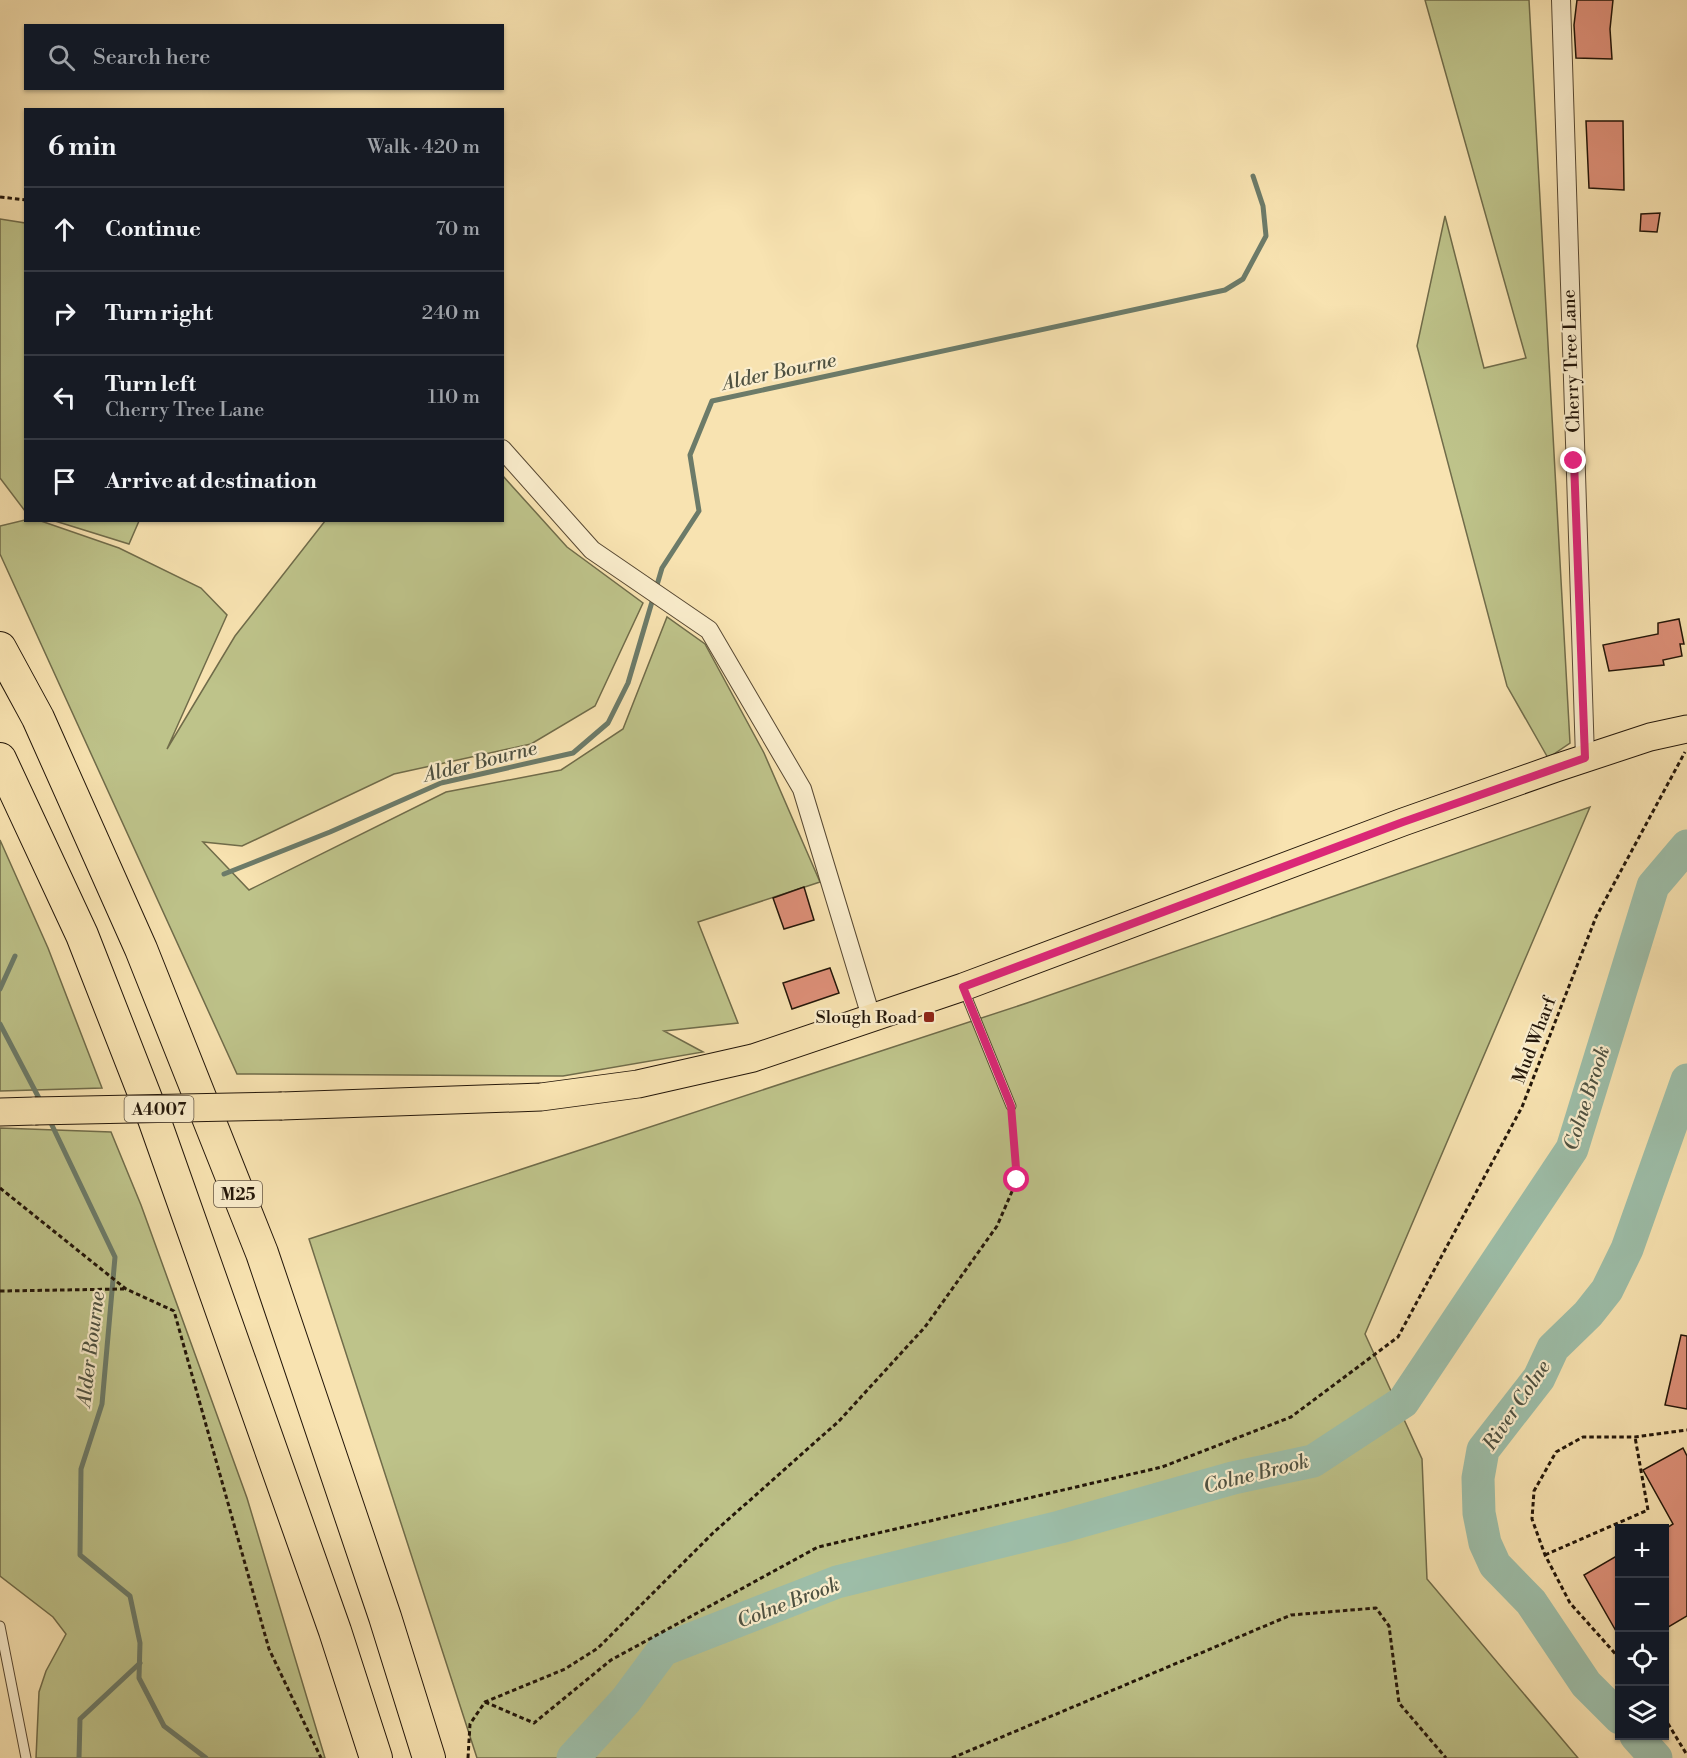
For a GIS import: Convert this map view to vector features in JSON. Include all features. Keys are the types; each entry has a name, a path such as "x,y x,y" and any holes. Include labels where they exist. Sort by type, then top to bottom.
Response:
{"highway":[{"name":"M25","path":"0,648 38,718 141,949 262,1253 385,1617 429,1758"},
{"path":"0,759 82,935 154,1119 335,1631 376,1758"}],"main road":[{"name":"A4007","path":"0,1112 282,1106 541,1097 638,1084 753,1058 872,1020 963,987 1403,822 1585,758 1650,737 1687,729"}],"street":[{"name":"Cherry Tree Lane","path":"1561,0 1585,758"},
{"path":"504,451 592,550 709,630 802,789 872,1020"}],"lane":[{"path":"963,987 1011,1106"},
{"path":"0,1626 26,1758"}],"path":[{"path":"0,197 24,200"},
{"name":"Mud Wharf","path":"485,1702 534,1723 611,1660 818,1547 1162,1467 1291,1417 1398,1337 1522,1107 1596,917 1687,748"},
{"path":"468,1758 470,1724 485,1702 565,1669 597,1648 713,1533 839,1421 925,1327 997,1226 1017,1180 1011,1106"},
{"path":"0,1188 126,1289 174,1311 269,1649 321,1758"},
{"path":"0,1291 126,1289"},
{"path":"1615,1653 1570,1603 1545,1555 1532,1519 1534,1491 1556,1452 1583,1437 1635,1437 1687,1430"},
{"path":"1545,1555 1648,1510 1635,1437"},
{"path":"952,1758 1291,1615 1376,1608 1389,1626 1399,1703 1446,1758"},
{"path":"1669,1723 1687,1755"}],"green space":[{"path":"1425,0 1529,0 1570,743 1548,758 1507,686 1417,346 1445,216 1484,368 1526,358"},
{"path":"0,219 24,223 24,510 0,478"},
{"path":"504,477 567,547 643,603 595,706 531,744 394,774 242,846 203,842 249,890 446,792 561,770 623,729 667,617 705,644 764,753 820,882 698,922 738,1023 664,1031 703,1052 563,1076 237,1074 0,554 0,526 24,520 44,522 119,548 201,588 227,615 167,749 235,636 324,522 504,522"},
{"path":"58,522 139,522 129,544"},
{"path":"1590,807 1365,1334 1422,1459 1427,1579 1578,1758 477,1758 309,1239 1027,1003"},
{"path":"0,840 48,948 102,1088 0,1091"},
{"path":"0,1128 111,1132 141,1205 247,1498 325,1758 36,1758 39,1692 46,1671 66,1634 53,1617 0,1576"}],"building":[{"path":"1577,0 1613,0 1610,29 1612,59 1576,58 1574,25"},
{"path":"1586,121 1623,121 1624,190 1589,188"},
{"path":"1660,213 1657,232 1640,231 1641,214"},
{"path":"1679,619 1684,644 1680,644 1682,656 1663,660 1664,665 1609,671 1603,645 1658,634 1658,623"},
{"path":"804,887 814,920 784,929 773,898"},
{"path":"830,968 839,993 792,1009 783,983"},
{"path":"1681,1335 1687,1336 1687,1409 1665,1405"},
{"path":"1683,1448 1687,1456 1687,1616 1669,1627 1669,1526 1673,1524 1643,1470"},
{"path":"1615,1557 1615,1629 1584,1575"}],"waterway":[{"name":"Alder Bourne","path":"224,874 330,832 441,783 573,753 608,723 628,683 662,568 699,511 690,455 712,401 1225,290 1243,279 1266,236 1263,206 1253,176"},
{"name":"Colne Brook","path":"573,1758 626,1700 663,1650 837,1582 1060,1527 1233,1478 1313,1461 1403,1402 1572,1149 1653,886 1687,846"},
{"name":"Alder Bourne","path":"0,989 15,956"},
{"name":"Alder Bourne","path":"0,1024 41,1102"},
{"name":"River Colne","path":"1615,1713 1586,1684 1531,1602 1495,1565 1485,1543 1479,1513 1478,1478 1483,1450 1539,1378 1553,1348 1588,1314 1607,1290 1627,1249 1687,1080"},
{"name":"Alder Bourne","path":"49,1119 115,1257 102,1404 81,1469 80,1555 130,1596 140,1643 139,1678 164,1726 206,1758"},
{"path":"79,1758 80,1719 140,1663"},
{"name":"River Colne","path":"1640,1740 1656,1758"}],"place":[{"name":"Slough Road","path":"929,1017"}],"route":[{"path":"1017,1180 1011,1106 963,987 1403,822 1585,758 1574,461"}]}
